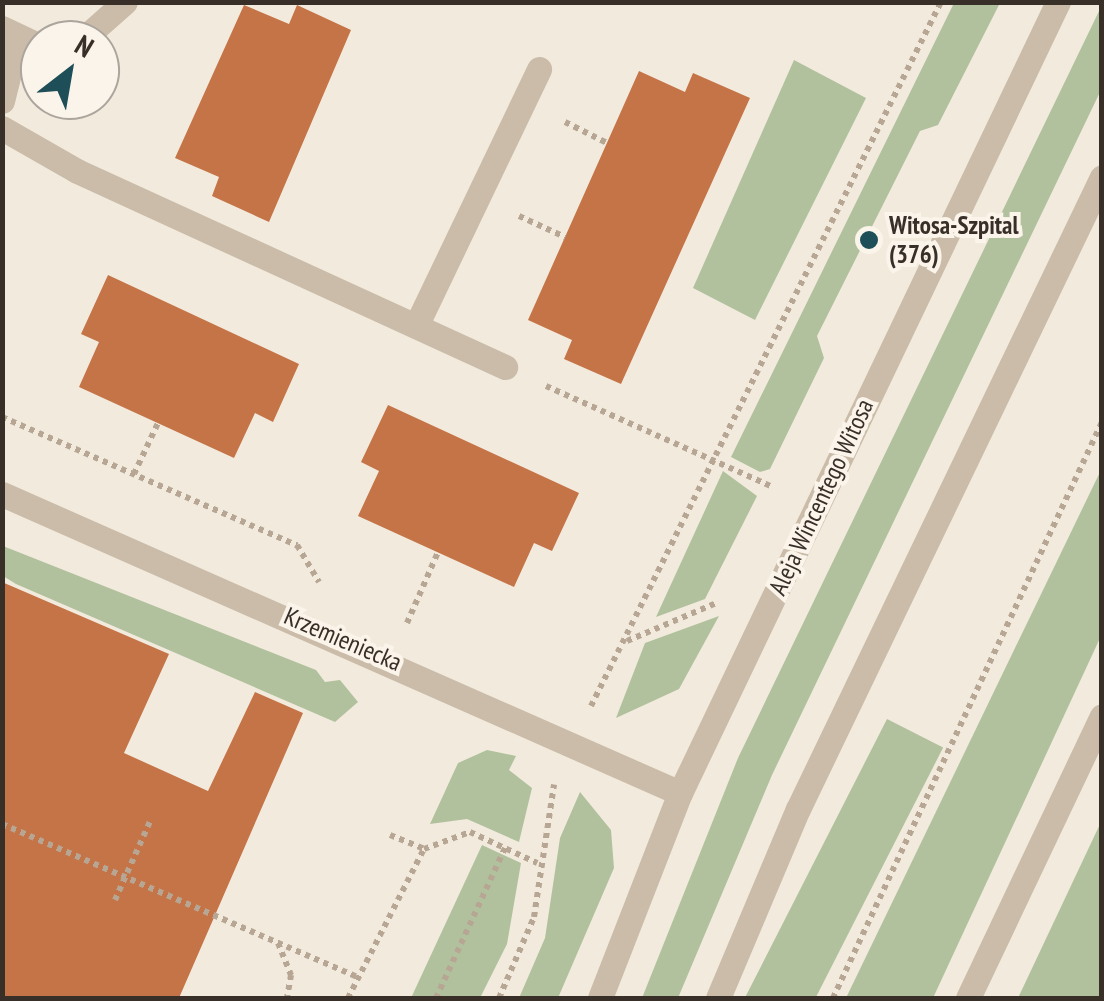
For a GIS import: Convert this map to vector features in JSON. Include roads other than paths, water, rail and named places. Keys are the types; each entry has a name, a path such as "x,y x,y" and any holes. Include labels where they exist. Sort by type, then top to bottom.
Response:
{"street":[{"path":"105,20 125,2"},
{"name":"Aleja Wincentego Witosa","path":"600,998 680,792 1058,2"},
{"path":"2,101 20,38"},
{"path":"416,326 539,69"},
{"path":"2,128 505,367"},
{"path":"718,998 798,809 1102,177"},
{"name":"Krzemieniecka","path":"2,494 680,792"},
{"path":"968,998 1102,716"}],"place":[{"name":"Witosa-Szpital (376)","path":"869,240"}]}
